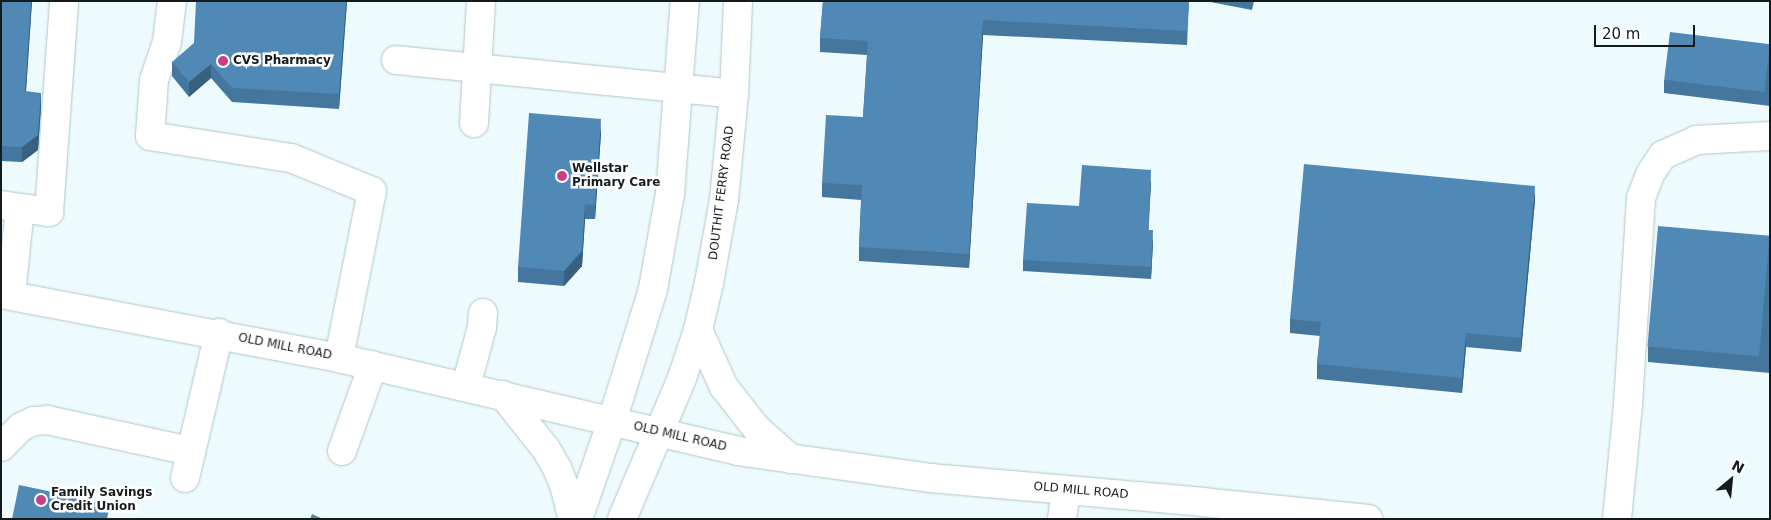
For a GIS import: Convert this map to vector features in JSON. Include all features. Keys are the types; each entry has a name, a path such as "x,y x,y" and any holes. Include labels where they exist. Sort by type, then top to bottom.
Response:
{"street":[{"path":"6,295 11,207 49,212 64,1"},
{"path":"172,1 167,42 154,80 150,136 291,158 372,191 339,358"},
{"path":"474,122 481,1"},
{"path":"578,519 642,331 663,243 670,194 684,1"},
{"name":"DOUTHIT FERRY ROAD","path":"622,519 661,432 698,330 719,234 734,94 738,1"},
{"path":"396,60 734,94"},
{"path":"1617,519 1628,406 1641,198 1650,174 1663,155 1696,140 1770,136"},
{"name":"OLD MILL ROAD","path":"6,295 219,333 339,358 738,450 791,459 930,478 1066,490 1200,510 1368,519"},
{"path":"466,386 482,327 483,313"},
{"path":"698,330 713,368 724,387 756,428 791,459"},
{"path":"185,478 219,333"},
{"path":"342,451 373,366"},
{"path":"503,395 533,431 557,468 565,488 573,519"},
{"path":"1,447 20,427 34,421 60,422 190,451"},
{"path":"1062,519 1066,490"}],"building":[{"path":"1,1 31,1 25,91 41,93 38,135 22,147 1,146"},
{"path":"196,1 346,1 339,94 232,88 211,64 189,82 172,62 194,43"},
{"path":"823,1 1189,1 1187,31 983,20 969,254 859,247 862,185 822,183 826,115 863,117 868,41 820,38"},
{"path":"1670,32 1770,44 1764,92 1664,80"},
{"name":"Wellstar Primary Care","path":"529,113 601,119 595,205 585,204 582,251 564,271 518,267"},
{"path":"1304,164 1535,186 1521,338 1466,333 1462,378 1317,364 1321,322 1290,319"},
{"path":"1082,165 1151,170 1148,230 1153,230 1151,267 1023,260 1027,203 1079,206"},
{"path":"1658,226 1770,236 1759,356 1647,347"},
{"name":"Family Savings Credit Union","path":"19,485 110,504 107,519 12,519"},
{"path":"312,514 323,519 310,519"}],"place":[{"name":"CVS Pharmacy","path":"223,61"},
{"name":"Wellstar Primary Care","path":"562,176"},
{"name":"Family Savings Credit Union","path":"41,500"}]}
